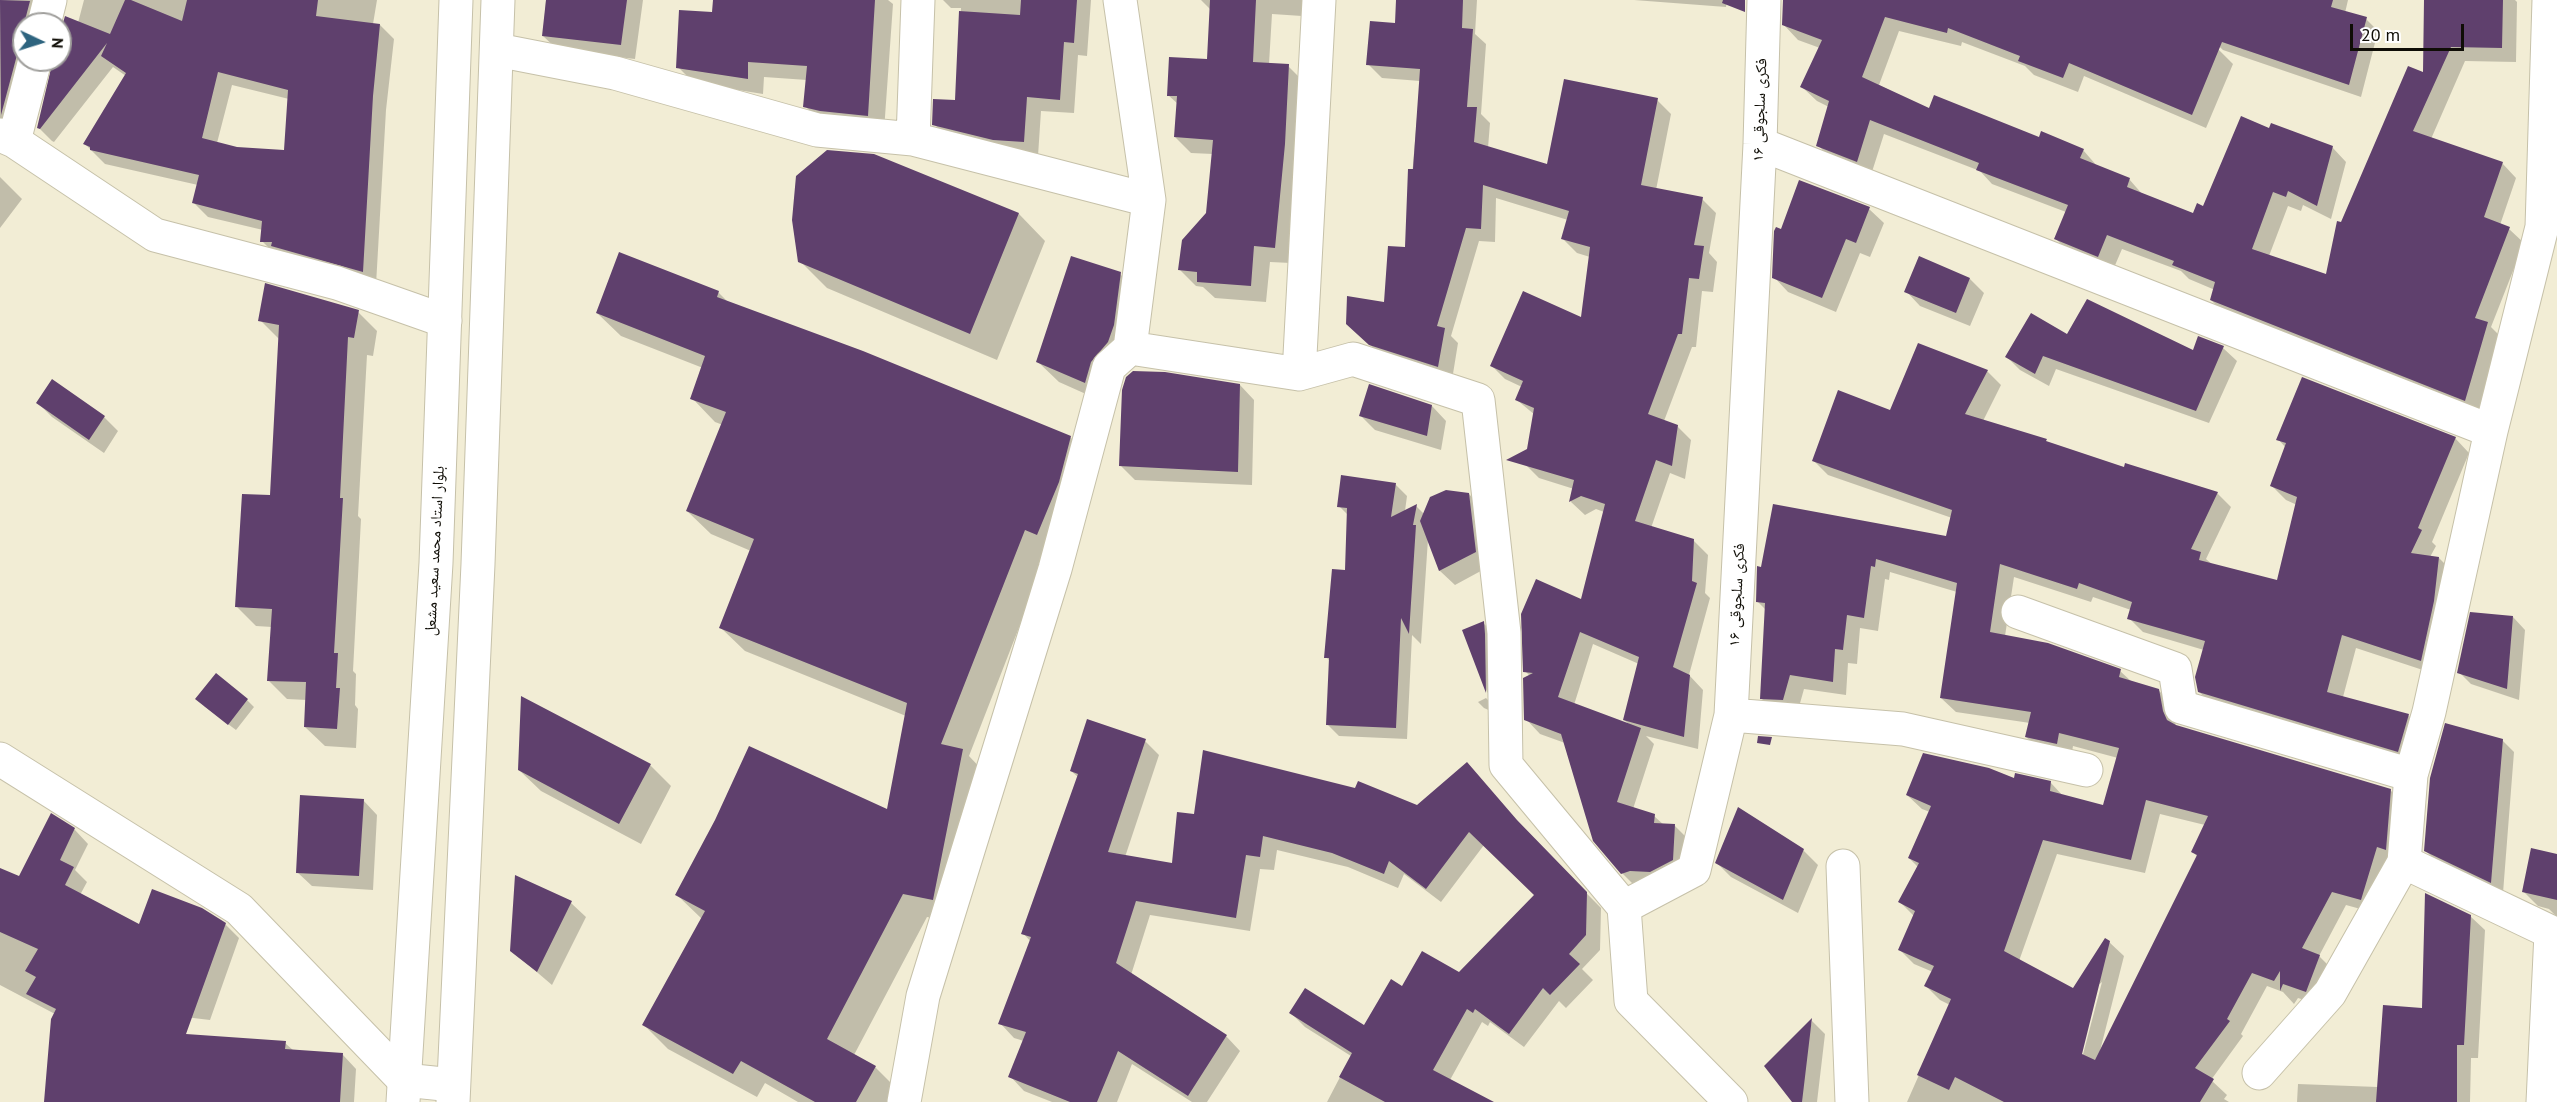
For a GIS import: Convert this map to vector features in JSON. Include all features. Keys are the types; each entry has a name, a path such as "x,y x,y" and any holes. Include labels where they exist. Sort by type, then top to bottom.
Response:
{"street":[{"name":"بلوار استاد محمد سعید مشعل","path":"403,1091 436,563 456,0"},
{"path":"0,759 239,909 403,1091 453,1094 478,575 498,0"},
{"path":"913,139 918,0"},
{"path":"904,1102 923,996 1055,569 1109,367 1130,348 1149,200 1120,0"},
{"path":"1299,374 1319,0"},
{"name":"فکری سلجوقی ۱۶","path":"1624,907 1694,870 1731,714 1760,144 1764,0"},
{"path":"2259,1073 2330,993 2403,862 2411,775 2429,712 2491,431 2542,227 2549,0"},
{"path":"496,50 615,73 817,130 913,139 1149,200"},
{"path":"31,72 7,138 155,235 337,283 445,321"},
{"path":"1760,144 2491,431"},
{"path":"1130,348 1299,374 1353,359 1478,400 1504,633 1506,765 1624,907 1631,1001 1731,1102"},
{"path":"2018,612 2175,669 2181,707 2411,775"},
{"path":"1731,714 1903,729 2086,770"},
{"path":"2403,862 2554,934 2543,1102"},
{"path":"1843,866 1852,1102"}],"building":[{"path":"0,0 30,1 27,12 12,12 12,72 1,115"},
{"path":"125,0 131,0 182,21 187,0 318,0 316,16 380,24 373,96 363,272 271,246 272,242 260,242 262,221 192,203 199,175 90,150 90,147 83,144 126,73 101,56 107,43 40,129 37,128 50,72 72,72 72,19 110,34","holes":["218,72 288,90 284,150 237,147 202,138"]},
{"path":"546,0 627,0 621,45 542,36"},
{"path":"713,0 875,0 868,116 803,107 807,66 748,62 748,79 676,68 679,10 712,12"},
{"path":"1021,0 1077,0 1074,43 1064,42 1060,100 1027,97 1024,142 993,140 932,125 933,99 955,100 959,11 1020,15"},
{"path":"1210,0 1256,0 1253,62 1289,64 1285,144 1275,248 1254,246 1251,286 1197,282 1197,272 1178,270 1182,240 1206,213 1213,140 1174,137 1177,96 1167,96 1169,57 1207,59"},
{"path":"1396,0 1463,0 1462,28 1473,29 1467,107 1477,107 1474,142 1547,164 1564,79 1658,98 1641,185 1703,197 1694,245 1704,246 1699,279 1689,278 1682,334 1678,334 1648,414 1678,425 1672,466 1656,460 1635,521 1694,539 1692,581 1697,583 1673,667 1690,675 1684,737 1623,720 1639,657 1580,632 1558,697 1641,728 1617,802 1655,814 1654,823 1675,824 1673,860 1650,872 1630,871 1621,874 1593,841 1561,734 1524,720 1523,678 1533,673 1523,672 1521,614 1536,579 1581,599 1605,504 1581,496 1569,502 1574,480 1506,460 1527,449 1534,408 1515,400 1523,381 1490,366 1523,291 1581,317 1590,247 1561,239 1569,211 1483,185 1481,229 1466,228 1437,326 1445,328 1438,367 1369,345 1346,324 1347,296 1384,302 1388,246 1405,247 1408,169 1413,169 1420,69 1366,65 1370,21 1395,23"},
{"path":"1723,0 1745,0 1745,12 1722,3"},
{"path":"1783,0 2333,0 2331,7 2367,17 2349,85 2222,42 2192,115 2069,63 2063,78 2018,61 2020,56 1948,28 1947,33 1885,17 1862,77 1929,108 1934,95 2039,137 2041,131 2084,149 2080,158 2130,178 2127,187 2193,213 2197,203 2203,206 2241,116 2269,128 2271,123 2333,146 2317,206 2288,191 2286,197 2273,192 2252,249 2326,274 2337,221 2341,222 2408,66 2423,72 2424,0 2503,0 2502,48 2451,47 2413,131 2503,162 2484,217 2510,227 2475,318 2488,322 2465,401 2210,300 2215,282 2172,265 2174,261 2107,235 2098,257 2054,239 2068,205 1976,170 1979,163 1870,120 1857,162 1816,146 1829,101 1800,87 1822,40 1782,25"},
{"path":"827,150 874,154 1019,213 970,334 798,262 792,220 796,176"},
{"path":"1799,180 1870,207 1856,243 1846,239 1822,298 1772,278 1774,231 1776,227 1781,229"},
{"path":"619,252 719,291 717,297 863,351 1071,436 1059,482 1037,535 1025,530 941,744 963,749 933,900 903,894 827,1039 876,1066 856,1102 815,1102 741,1061 733,1074 642,1025 705,911 675,895 715,820 749,746 887,809 907,703 719,628 754,539 686,511 726,412 690,399 705,356 596,313"},
{"path":"1071,256 1121,272 1114,325 1108,342 1091,362 1085,383 1036,362"},
{"path":"1919,256 1970,278 1956,313 1904,292"},
{"path":"265,283 359,310 354,338 348,337 340,498 343,498 334,653 338,653 336,688 340,688 337,729 304,727 306,682 267,681 272,609 235,607 242,494 270,495 279,325 258,321"},
{"path":"2087,299 2193,350 2198,336 2224,346 2196,411 2043,356 2035,374 2005,357 2031,313 2067,334"},
{"path":"1918,343 1988,370 1965,414 2047,439 2046,441 2124,467 2125,463 2218,492 2191,549 2201,552 2199,560 2277,580 2297,497 2270,486 2286,443 2276,440 2302,377 2456,437 2418,528 2422,530 2411,553 2439,557 2434,601 2421,661 2342,635 2327,692 2409,714 2398,752 2198,692 2195,677 2205,641 2127,619 2132,602 2079,583 2077,589 2000,564 1990,632 2048,643 2121,669 2119,677 2159,689 2167,720 2176,725 2391,789 2386,850 2377,847 2361,900 2332,892 2302,948 2320,955 2306,992 2283,984 2280,991 2280,971 2274,981 2252,973 2227,1019 2230,1021 2195,1068 2214,1079 2200,1102 2004,1102 1955,1077 1949,1090 1917,1075 1951,999 1924,986 1934,966 1898,950 1915,911 1898,902 1919,863 1908,858 1931,806 1906,795 1923,753 1989,768 2014,778 2015,773 2051,781 2050,791 2103,805 2119,748 2059,733 2057,744 2025,737 2031,712 1940,698 1957,583 1876,559 1875,567 1871,566 1864,618 1847,615 1843,650 1835,649 1833,682 1790,675 1783,700 1760,699 1765,603 1756,602 1757,566 1761,567 1773,504 1946,536 1952,510 1812,461 1838,390 1890,410","holes":["2146,800 2208,816 2191,852 2197,855 2095,1060 2082,1054 2110,941 2105,938 2073,988 2004,951 2043,840 2131,860"]},
{"path":"1133,371 1165,372 1240,384 1238,472 1119,466 1122,390 1126,377"},
{"path":"52,379 105,416 89,440 36,403"},
{"path":"1369,384 1432,405 1427,436 1359,416"},
{"path":"1341,475 1396,483 1391,517 1417,504 1413,525 1416,525 1409,634 1401,618 1396,728 1326,725 1329,658 1324,658 1332,569 1345,570 1347,508 1337,507"},
{"path":"1446,490 1469,493 1476,552 1439,571 1420,521 1430,497"},
{"path":"2470,612 2513,616 2507,689 2457,673"},
{"path":"1484,621 1485,634 1486,693 1462,630"},
{"path":"216,673 248,699 228,725 195,699"},
{"path":"521,696 651,764 619,824 518,770"},
{"path":"1087,719 1146,739 1108,852 1172,863 1177,812 1194,814 1203,750 1355,788 1358,781 1417,805 1467,762 1517,820 1587,892 1586,935 1569,954 1580,964 1550,995 1543,988 1509,1034 1475,1009 1473,1013 1467,1009 1433,1070 1494,1102 1385,1102 1339,1077 1352,1053 1289,1013 1305,988 1364,1025 1391,979 1402,986 1422,951 1459,972 1534,895 1469,832 1426,889 1389,861 1384,874 1332,853 1263,836 1260,857 1246,855 1236,918 1136,901 1116,963 1227,1035 1188,1096 1118,1051 1097,1102 1070,1102 1008,1077 1026,1032 998,1024 1031,937 1021,934 1078,774 1070,771"},
{"path":"2445,723 2503,739 2491,883 2424,851 2430,778"},
{"path":"1758,736 1772,737 1770,745 1757,743"},
{"path":"300,795 364,799 359,876 296,873"},
{"path":"1738,807 1804,849 1783,900 1715,863"},
{"path":"51,813 75,828 60,860 74,867 65,885 139,924 152,889 202,908 226,923 186,1034 286,1041 285,1049 343,1053 340,1102 44,1102 51,1019 56,1009 26,994 36,977 25,971 38,949 0,932 0,868 19,876"},
{"path":"2531,848 2557,854 2557,900 2522,892"},
{"path":"515,875 572,901 537,972 510,951"},
{"path":"2425,893 2471,915 2464,1045 2457,1045 2457,1102 2376,1102 2383,1005 2422,1008"},
{"path":"1812,1018 1802,1102 1792,1102 1764,1066"}]}
